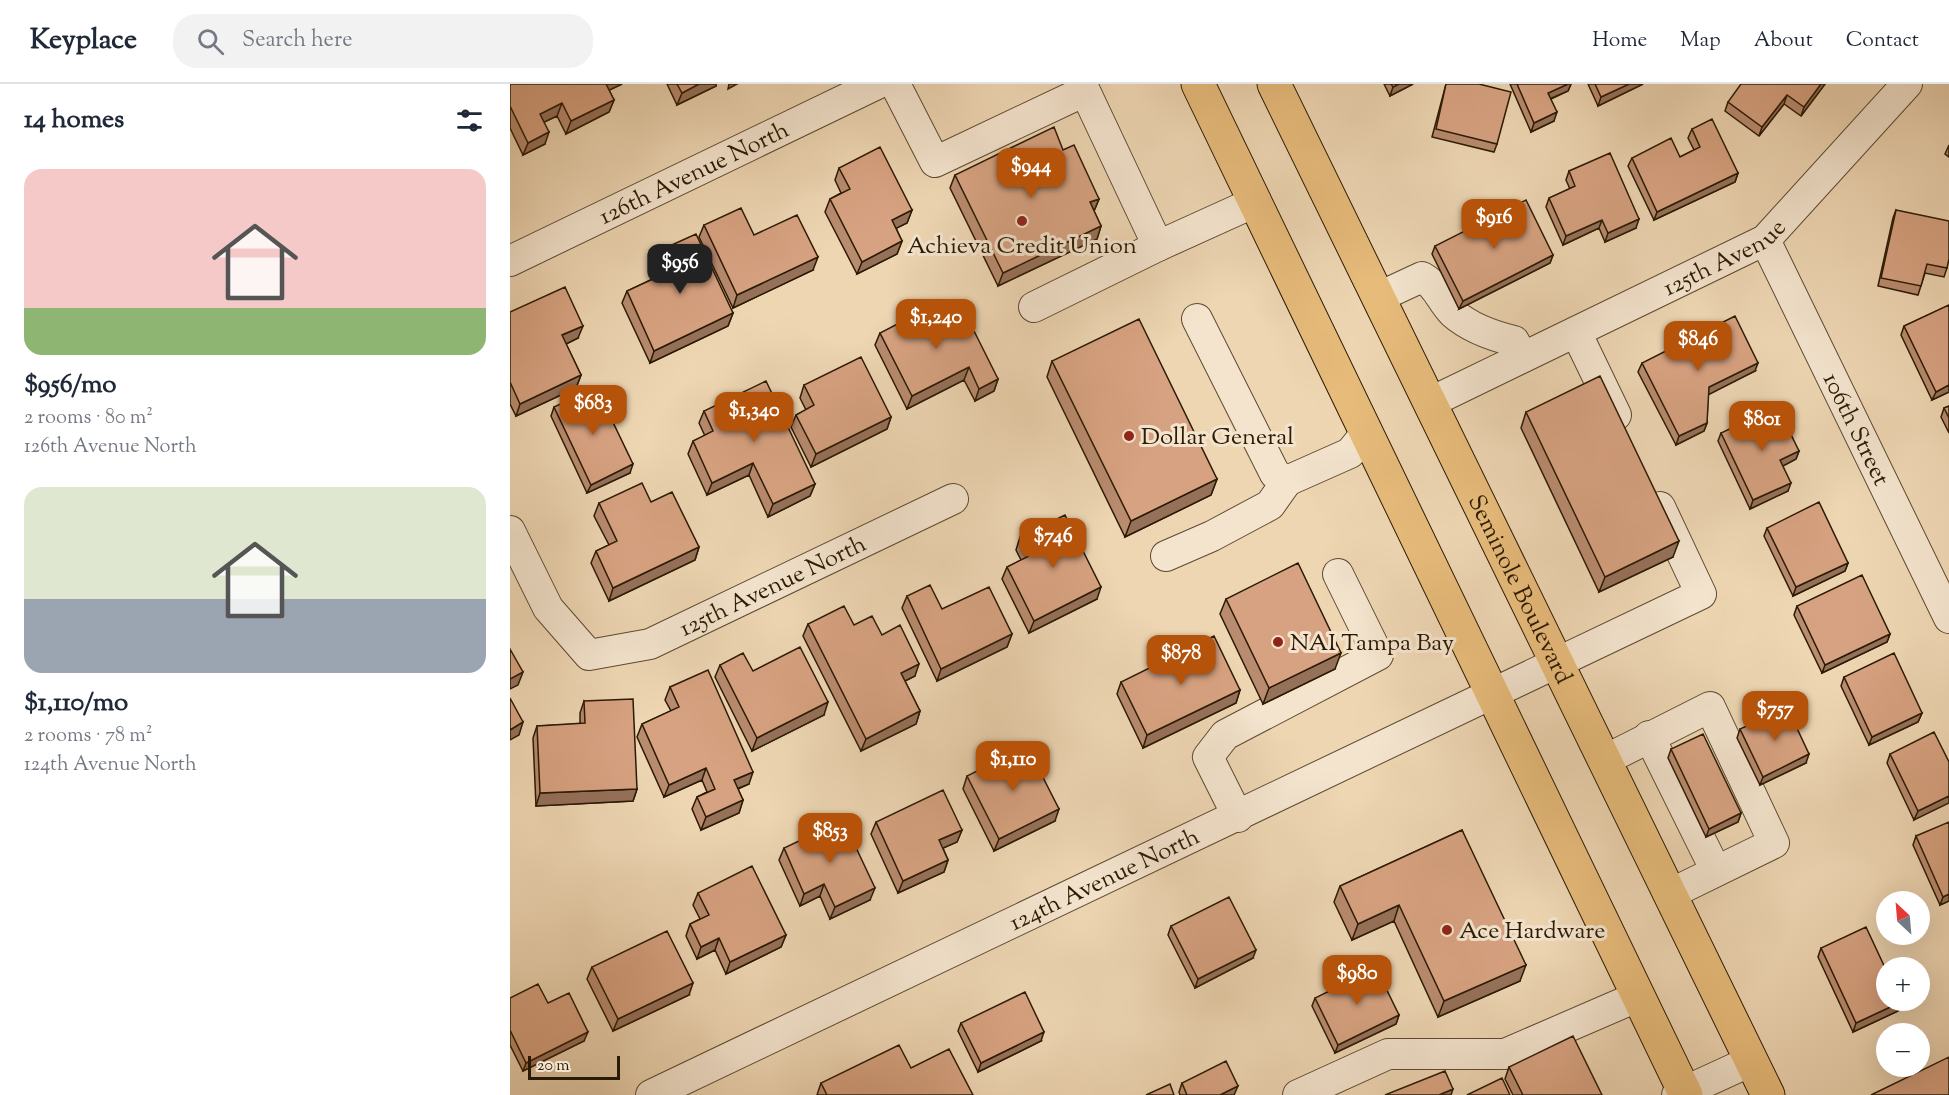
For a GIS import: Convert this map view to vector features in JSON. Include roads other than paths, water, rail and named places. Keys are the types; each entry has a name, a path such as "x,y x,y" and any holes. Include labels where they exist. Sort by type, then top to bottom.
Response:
{"main road":[{"path":"1198,84 1639,996 1683,1094"},
{"name":"Seminole Boulevard","path":"1274,84 1768,1095"}],"street":[{"name":"126th Avenue North","path":"510,261 876,84"},
{"path":"895,84 935,162 1085,91 1158,246"},
{"name":"125th Avenue","path":"1431,402 1765,240 1907,84"},
{"path":"1034,307 1158,246 1255,202"},
{"name":"106th Street","path":"1765,240 1949,618"},
{"path":"1379,297 1422,277 1431,282 1454,313 1490,335 1514,341 1523,357"},
{"path":"1197,319 1275,474 1287,481"},
{"path":"1576,332 1626,435"},
{"path":"1166,555 1221,532 1270,505 1287,481 1350,453 1367,432"},
{"name":"124th Avenue North","path":"651,1095 1239,817 1701,594 1650,487"},
{"name":"125th Avenue North","path":"510,531 548,608 589,655 650,644 953,499"},
{"path":"1239,817 1208,757 1226,735 1378,655 1338,574"},
{"path":"1605,760 1710,707 1773,843 1670,894"},
{"path":"1649,736 1716,872"},
{"path":"1298,1095 1388,1054 1505,1054 1639,996"},
{"path":"1683,1094 1751,1061"}],"place":[{"name":"Achieva Credit Union","path":"1022,221"},
{"name":"Dollar General","path":"1129,436"},
{"name":"NAI Tampa Bay","path":"1278,642"},
{"name":"Ace Hardware","path":"1447,930"}]}
